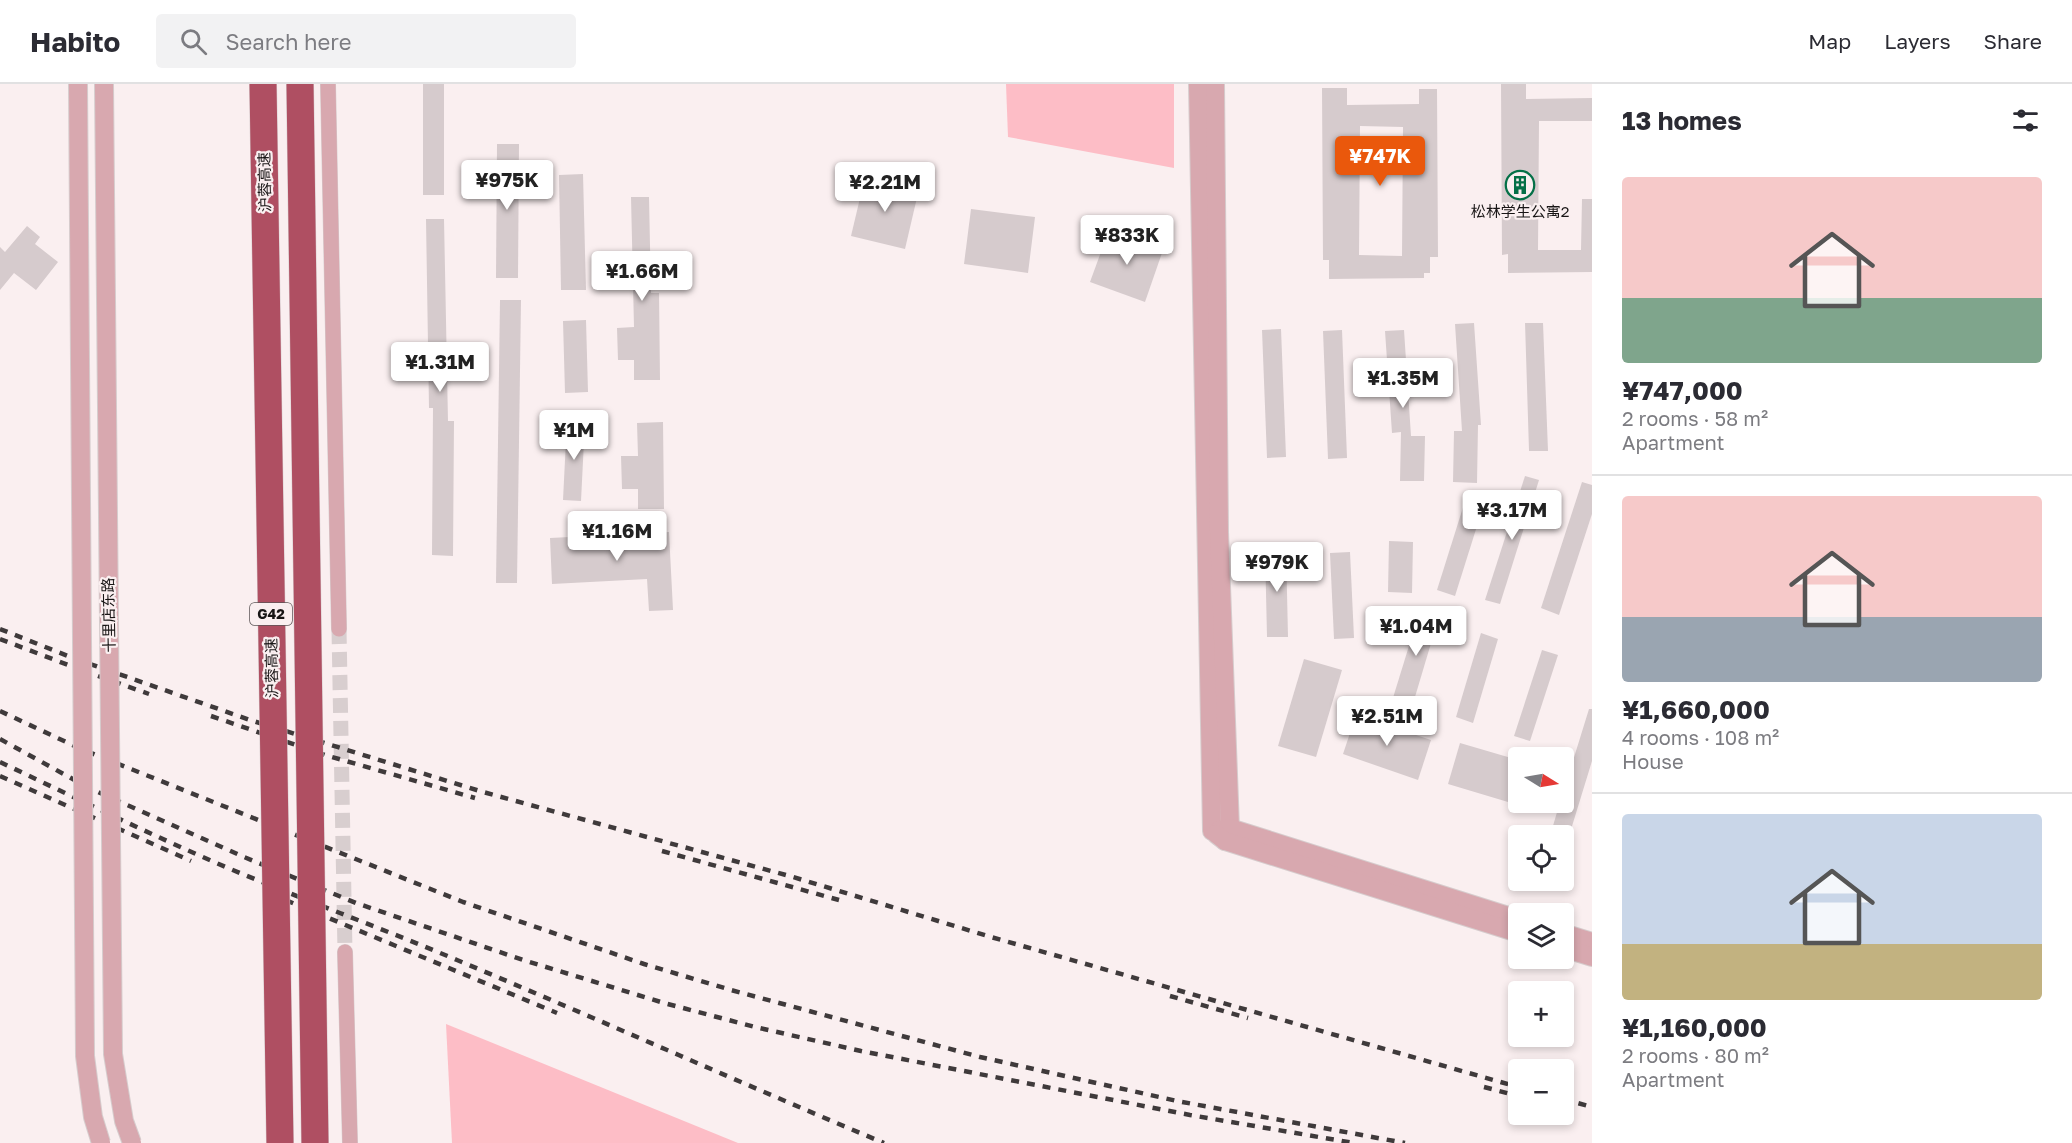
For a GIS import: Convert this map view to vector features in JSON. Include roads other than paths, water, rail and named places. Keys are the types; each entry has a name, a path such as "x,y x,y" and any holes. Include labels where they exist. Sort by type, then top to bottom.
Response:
{"highway":[{"name":"沪蓉高速","path":"263,84 280,1143"},
{"name":"G42","path":"300,84 315,1143"}],"street":[{"name":"十里店东路","path":"78,84 85,1056 93,1117 101,1143"},
{"name":"十里店东路","path":"104,84 113,1054 124,1121 132,1143"},
{"path":"328,84 339,629"},
{"path":"1197,84 1223,833"},
{"path":"1215,84 1223,833"},
{"path":"1223,833 1508,916"},
{"path":"1223,833 1508,930"},
{"path":"1574,936 1592,942"},
{"path":"1574,951 1592,957"},
{"path":"345,952 350,1143"}],"tunnel":[{"path":"339,629 345,952"}],"railway":[{"path":"0,629 73,658 250,720 483,792 793,877 991,937 1508,1084"},
{"path":"0,639 76,668"},
{"path":"98,676 149,694"},
{"path":"0,711 81,749 463,902 644,964 731,990 980,1057 1177,1101 1405,1143"},
{"path":"211,716 325,755 475,798"},
{"path":"0,739 89,788 244,857 356,903 523,960 664,1003 861,1051 1190,1115 1354,1143"},
{"path":"0,762 228,868 457,960 884,1143"},
{"path":"0,776 191,861"},
{"path":"662,851 839,900"},
{"path":"271,894 557,1013"},
{"path":"1170,996 1248,1018"},
{"path":"1484,1087 1508,1093"},
{"path":"1574,1102 1592,1107"}],"place":[{"name":"松林学生公寓2","path":"1520,185"}]}
